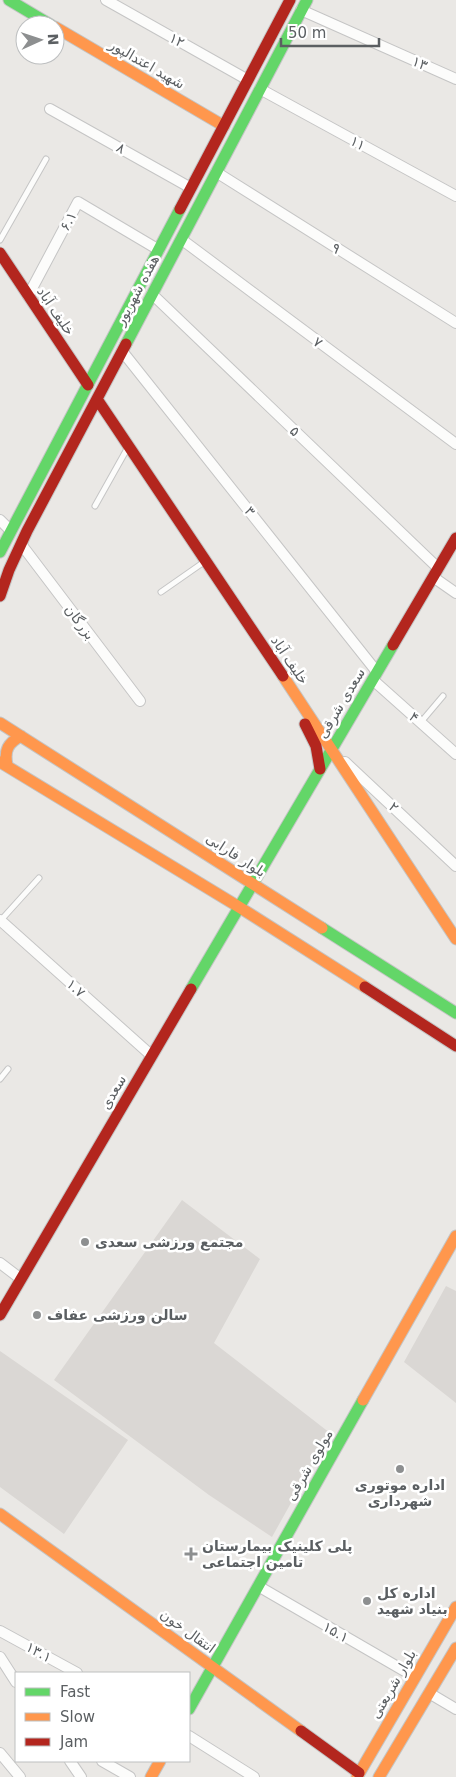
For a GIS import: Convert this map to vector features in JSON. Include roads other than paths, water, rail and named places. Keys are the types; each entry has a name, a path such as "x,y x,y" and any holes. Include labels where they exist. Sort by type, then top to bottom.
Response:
{"main road":[{"path":"9,0 34,15"},
{"name":"هفده شهریور","path":"0,552 248,80 286,1"},
{"name":"هفده شهریور","path":"1,594 21,544 304,5"},
{"name":"شهید اعتدالپور","path":"65,33 224,126"},
{"name":"خلیف آباد","path":"0,253 88,385"},
{"name":"خلیف آباد","path":"97,399 332,749 456,939"},
{"name":"سعدی شرقی","path":"253,884 456,538"},
{"path":"285,680 286,693 310,731 316,746 320,769"},
{"name":"بلوار فارابی","path":"0,722 456,1012"},
{"path":"21,736 8,746 4,764 240,907 456,1046"},
{"name":"سعدی","path":"0,1315 253,884"},
{"name":"مولوی شرقی","path":"190,1707 456,1236"},
{"name":"انتقال خون","path":"0,1514 358,1775"},
{"name":"بلوار شریعتی","path":"358,1775 415,1677 453,1619 456,1607"},
{"path":"379,1777 456,1648"},
{"path":"151,1777 159,1762"}],"street":[{"name":"۱۲","path":"106,0 248,80"},
{"name":"۱۳","path":"304,5 456,79"},
{"name":"۱۱","path":"260,89 456,196"},
{"name":"۸","path":"50,109 191,188"},
{"name":"۹","path":"216,172 456,323"},
{"name":"۶.۱","path":"28,296 78,202 159,250"},
{"name":"۷","path":"181,239 456,444"},
{"name":"۵","path":"152,294 456,593"},
{"name":"۳","path":"122,351 375,676"},
{"path":"0,520 11,531"},
{"name":"بزرگان","path":"21,544 140,701"},
{"name":"۴","path":"375,676 421,722 456,753"},
{"name":"۲","path":"332,749 456,866"},
{"name":"۱.۷","path":"0,920 152,1056"},
{"path":"0,1263 21,1279"},
{"name":"۱۵.۱","path":"258,1586 415,1677"},
{"name":"۱۳.۱","path":"0,1631 75,1672"},
{"path":"0,1656 15,1680"},
{"path":"429,1693 456,1709"},
{"path":"190,1737 254,1777"},
{"path":"0,1753 20,1777"},
{"path":"71,1762 81,1777"},
{"path":"104,1762 130,1777"}],"lane":[{"path":"0,240 46,159"},
{"path":"95,506 128,446"},
{"path":"161,592 204,561"},
{"path":"421,722 443,696"},
{"path":"0,920 39,878"},
{"path":"0,1079 8,1069"}],"place":[{"name":"مجتمع ورزشی سعدی","path":"85,1242"},
{"name":"سالن ورزشی عفاف","path":"37,1315"},
{"name":"اداره موتوری شهرداری","path":"400,1469"},
{"name":"پلی کلینیک بیمارستان تامین اجتماعی","path":"191,1554"},
{"name":"اداره کل بنیاد شهید","path":"367,1601"}]}
